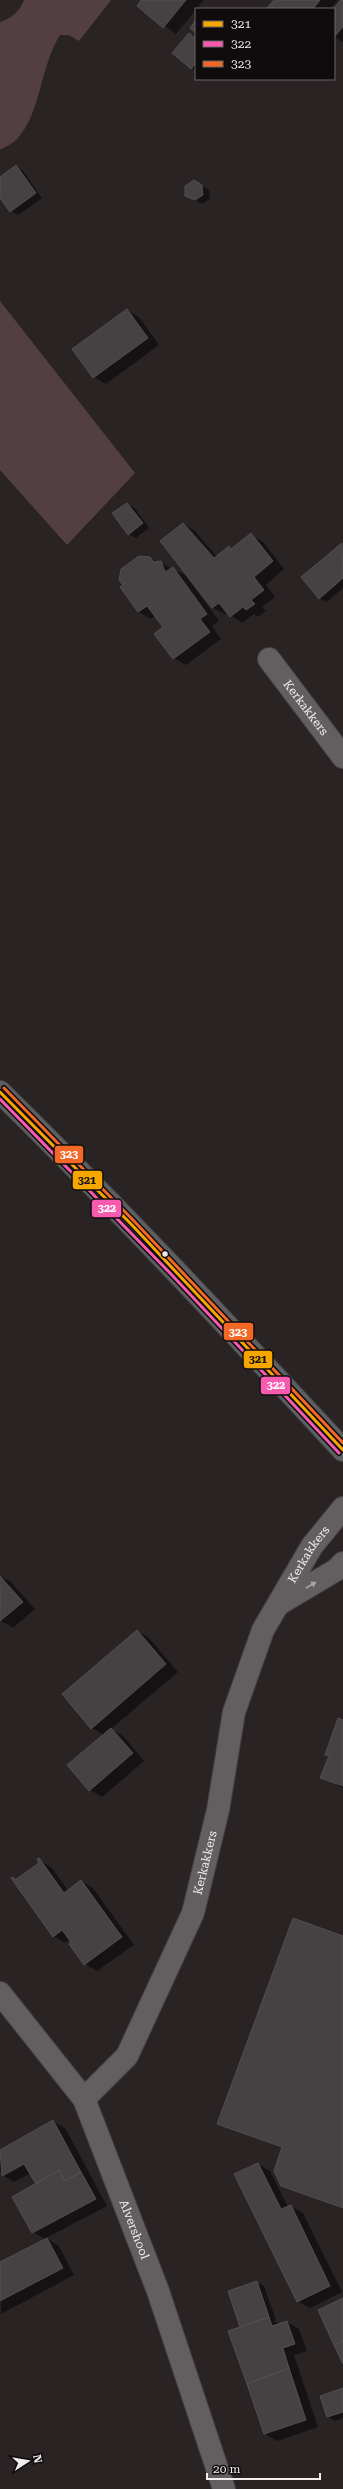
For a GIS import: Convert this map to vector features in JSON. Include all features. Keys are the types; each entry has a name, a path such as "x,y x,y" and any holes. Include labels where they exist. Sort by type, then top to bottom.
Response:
{"main road":[{"path":"0,1092 63,1154 208,1305 343,1450"}],"street":[{"name":"Kerkakkers","path":"270,659 343,757"},
{"name":"Kerkakkers","path":"84,2099 127,2056 193,1913 218,1810 234,1712 263,1630 312,1546 343,1508"},
{"name":"Kerkakkers","path":"278,1604 336,1570 343,1563"},
{"name":"Alvershool","path":"0,1993 84,2099 158,2291 224,2489"}],"shaded area":[{"path":"24,0 111,0 79,41 69,35 60,35 53,47 48,61 31,117 24,130 16,140 0,150 0,22 15,14"},
{"path":"0,301 135,473 67,545 0,470"}],"building":[{"path":"141,0 186,0 163,28 137,6"},
{"path":"274,0 320,0 314,8 267,8"},
{"path":"341,0 343,0 343,27 335,36 335,8"},
{"path":"195,21 195,32 190,28"},
{"path":"189,33 195,38 195,64 191,69 172,53"},
{"path":"16,165 36,193 10,212 0,198 0,177"},
{"path":"194,180 202,185 203,195 195,200 185,196 185,186"},
{"path":"127,309 148,338 93,378 72,349"},
{"path":"127,503 143,523 128,535 112,513"},
{"path":"183,523 214,558 229,546 231,549 251,533 273,561 254,577 264,590 251,600 255,604 246,610 243,607 230,617 219,603 212,608 160,541"},
{"path":"342,543 343,578 319,599 301,577"},
{"path":"139,556 150,557 154,562 161,561 165,572 173,567 207,614 200,619 210,632 173,659 154,634 163,627 147,606 138,612 120,587 123,585 119,580 121,569"},
{"path":"0,1576 23,1602 0,1621"},
{"path":"137,1630 166,1664 91,1729 62,1694"},
{"path":"338,1718 343,1720 343,1786 320,1778 329,1756 325,1755"},
{"path":"111,1728 133,1753 89,1791 67,1765"},
{"path":"39,1858 64,1893 81,1880 122,1937 84,1965 69,1944 71,1942 62,1930 53,1937 11,1878 13,1877 15,1880 39,1863 37,1859"},
{"path":"293,1918 343,1936 343,2208 281,2186 274,2171 282,2147 217,2124"},
{"path":"53,2120 81,2172 65,2181 59,2170 36,2184 24,2164 2,2176 0,2150"},
{"path":"258,2163 281,2209 291,2205 330,2286 297,2302 234,2174"},
{"path":"59,2170 65,2181 81,2172 96,2199 32,2233 12,2197"},
{"path":"47,2238 63,2268 0,2301 0,2262"},
{"path":"257,2281 269,2317 240,2327 228,2291"},
{"path":"343,2298 343,2341 334,2345 318,2310"},
{"path":"269,2317 272,2326 287,2321 295,2344 283,2348 289,2368 247,2384 228,2331"},
{"path":"343,2341 343,2364 334,2345"},
{"path":"289,2368 306,2420 264,2434 247,2384"},
{"path":"343,2388 343,2412 327,2417 320,2396"}],"transit line":[{"name":"323","path":"4,1088 134,1221 343,1443"},
{"name":"321","path":"0,1092 131,1224 343,1450"},
{"name":"322","path":"0,1099 170,1273 339,1453"}]}
